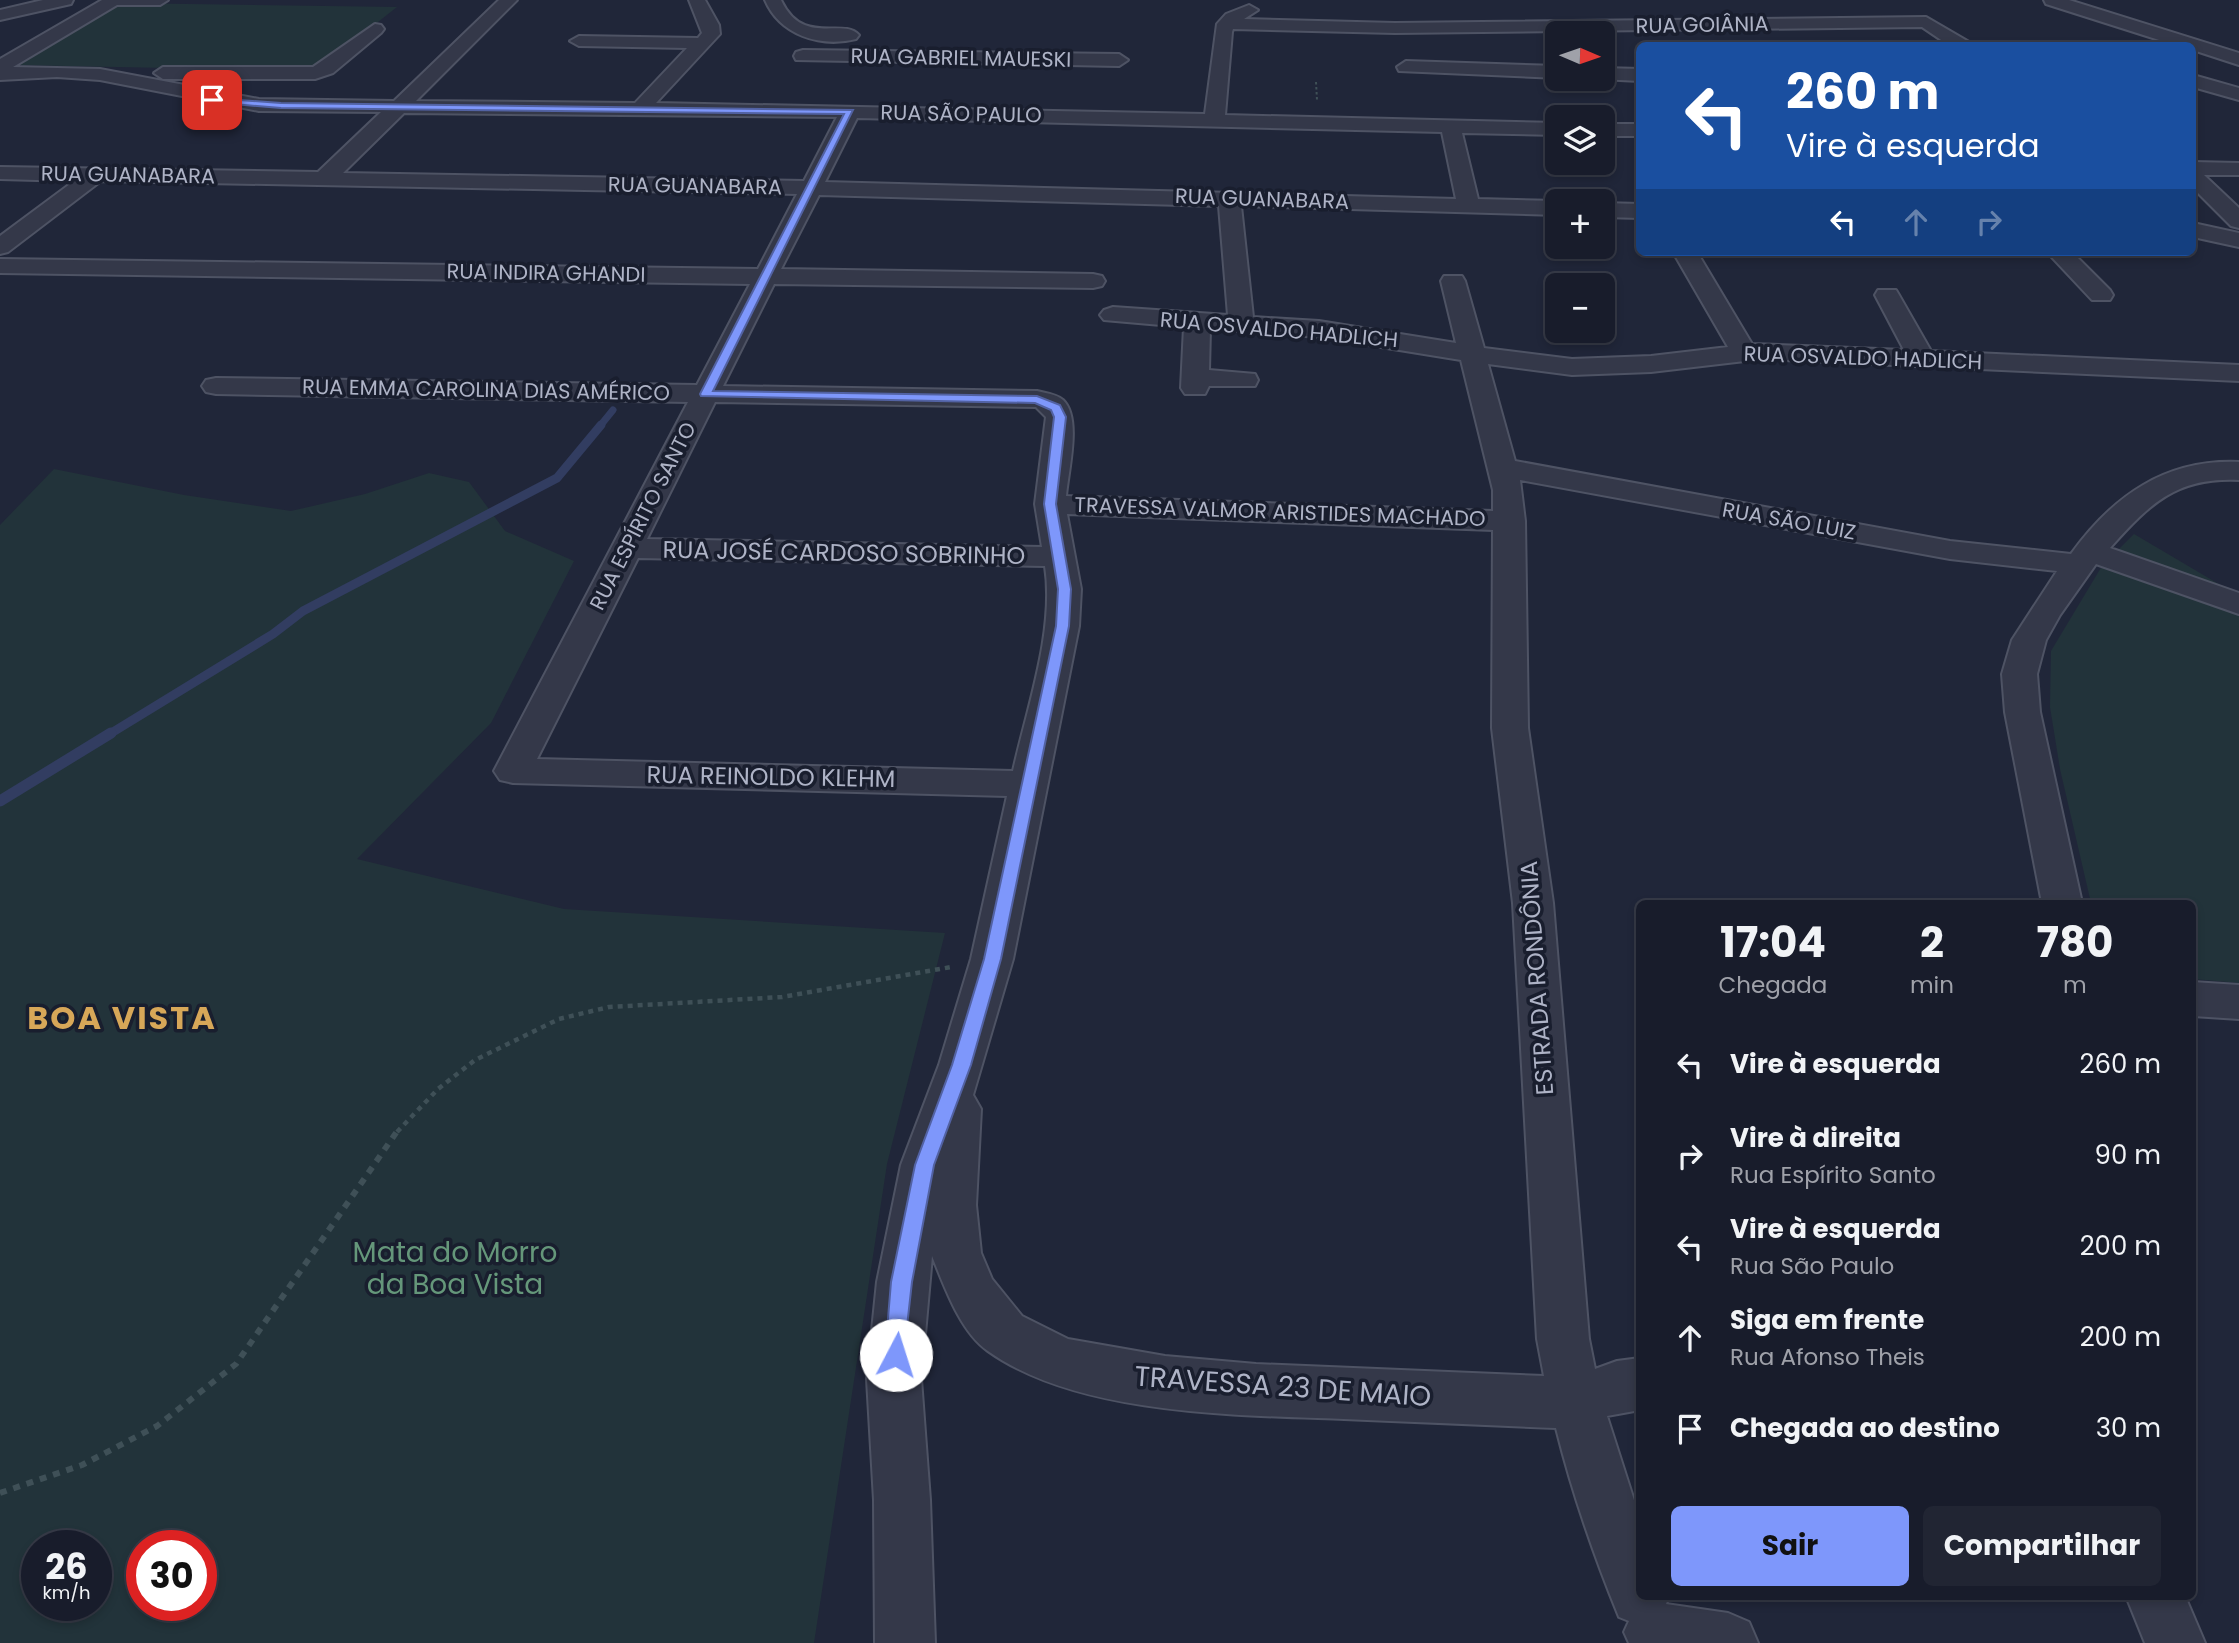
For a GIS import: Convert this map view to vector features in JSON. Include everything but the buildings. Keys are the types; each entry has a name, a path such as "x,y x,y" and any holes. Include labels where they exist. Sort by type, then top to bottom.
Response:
{"street":[{"path":"0,15 65,0"},
{"path":"0,67 114,0 160,0"},
{"path":"324,179 509,0"},
{"path":"640,109 711,30 697,0"},
{"path":"773,0 793,25 807,34 863,34"},
{"path":"2052,0 2185,42"},
{"path":"1215,119 1221,44 1226,24 1238,15 1264,5"},
{"path":"1664,8 1674,25"},
{"path":"1403,9 1402,44 1423,126"},
{"name":"RUA GOIÂNIA","path":"1226,24 1402,44 1647,25 1926,22 1957,42"},
{"path":"1766,24 1780,42"},
{"path":"1647,25 1657,42"},
{"path":"0,74 314,73 326,69 375,29"},
{"path":"579,41 702,43"},
{"path":"1402,44 1545,70"},
{"path":"2196,45 2239,59"},
{"name":"RUA GABRIEL MAUESKI","path":"803,56 1119,60"},
{"path":"889,112 918,58"},
{"name":"RUA SÃO PAULO","path":"84,73 212,100 281,106 889,112 1545,129"},
{"path":"1615,74 1636,75"},
{"path":"2196,82 2239,94"},
{"name":"RUA ESPÍRITO SANTO","path":"513,771 850,112"},
{"path":"1451,127 1468,205"},
{"path":"1615,130 1636,130"},
{"path":"2196,168 2239,169"},
{"name":"RUA GUANABARA","path":"0,173 811,188 1545,208"},
{"path":"0,247 96,175"},
{"path":"2196,179 2239,221"},
{"path":"1229,198 1241,324"},
{"path":"1615,210 1636,211"},
{"path":"2196,231 2239,240"},
{"path":"1687,256 1744,352"},
{"path":"2063,256 2101,295"},
{"name":"RUA INDIRA GHANDI","path":"0,266 1093,281"},
{"name":"ESTRADA RONDÔNIA","path":"1453,281 1503,468 1510,521 1510,728 1533,903 1563,1339 1575,1404 1598,1482 1636,1585"},
{"path":"1887,295 1922,359"},
{"name":"RUA OSVALDO HADLICH","path":"1113,315 1348,332 1543,364 1612,367 1682,362 1744,352 2239,373"},
{"path":"1197,321 1195,382 1245,380"},
{"name":"RUA EMMA CAROLINA DIAS AMÉRICO","path":"216,386 1037,399 1050,402 1060,417 1050,504"},
{"name":"RUA SÃO LUIZ","path":"1503,468 1950,550 2083,558 2239,604"},
{"path":"2062,900 2022,709 2021,662 2030,639 2083,558 2139,500 2155,488 2197,472 2239,471"},
{"path":"905,1643 894,1379 902,1282 925,1165 961,1065 992,959 1062,626 1065,589 1050,504"},
{"name":"TRAVESSA VALMOR ARISTIDES MACHADO","path":"1050,504 1510,521"},
{"name":"RUA JOSÉ CARDOSO SOBRINHO","path":"626,548 1061,557"},
{"name":"RUA REINOLDO KLEHM","path":"513,771 1029,784"},
{"path":"2196,999 2239,1003"},
{"name":"TRAVESSA 23 DE MAIO","path":"961,1065 952,1205 956,1253 974,1295 1004,1334 1062,1363 1165,1382 1256,1390 1575,1404 1617,1387 1636,1385"},
{"name":"ESTRADA RONDÔNIA","path":"1642,1600 1648,1617"},
{"path":"2157,1600 2175,1643"},
{"path":"1648,1617 1728,1643"}],"path":[{"path":"0,1493 82,1465 157,1426 236,1364 391,1138 438,1089 475,1060 559,1019 609,1007 782,997 992,959"}],"green space":[{"path":"120,3 397,7 316,71 14,65"},
{"name":"Mata do Morro da Boa Vista","path":"54,469 184,495 291,511 365,494 429,473 469,482 505,531 574,561 491,723 357,859 564,909 945,933 887,1164 814,1643 0,1643 0,525"},
{"path":"2134,534 2239,596 2239,983 2196,979 2196,900 2090,900 2060,769 2050,707 2051,651 2102,566"}],"waterway":[{"path":"600,426 613,410"},
{"path":"108,735 273,634 303,611 557,478 601,425"},
{"path":"0,801 111,733"}],"district":[{"name":"BOA VISTA","path":"122,1018"}],"route":[{"path":"212,100 281,106 850,112 705,394 1037,399 1050,402 1056,408 1060,417 1050,504 1065,589 1062,626 992,959 961,1065 925,1165 902,1282 896,1355"}]}
